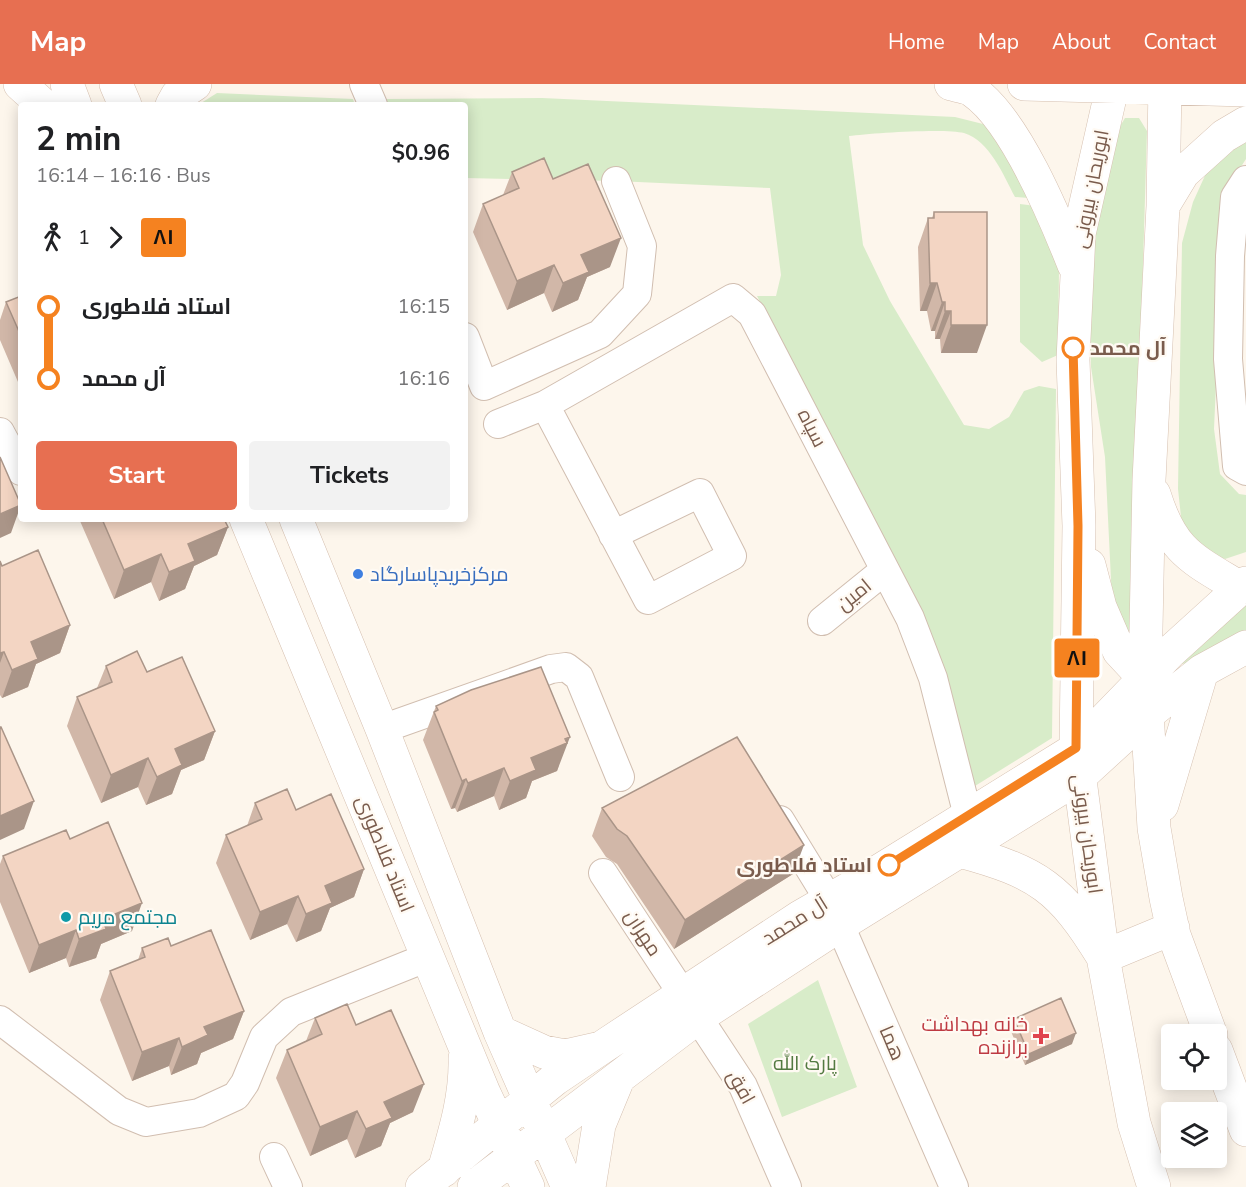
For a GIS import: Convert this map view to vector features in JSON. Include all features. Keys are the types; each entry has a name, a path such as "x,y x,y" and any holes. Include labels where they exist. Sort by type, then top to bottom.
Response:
{"main road":[{"path":"20,84 40,102"},
{"path":"67,84 74,102"},
{"path":"116,84 124,102"},
{"path":"174,102 177,96 195,84"},
{"path":"951,84 972,90 1006,126 1054,218 1077,273"},
{"path":"1024,84 1246,90"},
{"name":"ابوریحان بیرونی","path":"1113,86 1079,234 1073,360 1078,526 1077,763 1103,957 1134,1123 1154,1187"},
{"path":"1164,87 1163,206 1149,480 1145,680 1155,828 1173,928 1207,1024"},
{"path":"1163,206 1183,173 1224,136 1246,123"},
{"path":"1149,480 1163,524 1177,546 1200,564 1243,585"},
{"name":"استاد فلاطوری","path":"247,522 465,1047 528,1187"},
{"path":"297,522 382,729 500,1032 568,1187"},
{"path":"1078,526 1105,618 1119,651 1145,680"},
{"name":"آل محمد","path":"433,1178 528,1100 600,1048 690,1006 835,912 968,816 1077,763 1170,652 1243,585"},
{"name":"آل محمد","path":"835,912 960,851 1077,763 1149,713 1202,671 1246,647"},
{"path":"1145,680 1202,671 1155,828"},
{"path":"960,851 998,861 1036,877 1059,897 1083,925 1103,957 1173,928"},
{"name":"آل محمد","path":"474,1187 618,1079 690,1006"},
{"path":"500,1032 544,1052 565,1056 600,1048"},
{"path":"433,1178 461,1114 466,1082 465,1047"},
{"path":"589,1187 599,1125 618,1079"},
{"path":"1227,1079 1246,1130"}],"street":[{"path":"364,84 372,102"},
{"path":"1246,180 1235,197 1230,256 1228,359 1237,466 1246,471"},
{"path":"468,345 484,386 600,334 637,294 642,246 616,181"},
{"name":"سپاه","path":"498,424 544,405 733,298 752,314 910,618 933,678 968,816"},
{"path":"544,405 613,535"},
{"path":"0,432 18,465"},
{"name":"امین","path":"822,621 885,570"},
{"path":"382,729 551,669 566,668 579,676 620,777"},
{"name":"هما","path":"766,798 835,912 954,1187"},
{"name":"مهران","path":"603,873 690,1006"},
{"path":"0,1020 12,1044 119,1111 146,1122 199,1113 236,1096 245,1083 264,1037 291,1012 428,957"},
{"name":"افق","path":"690,1006 743,1086 787,1187"},
{"path":"274,1157 288,1187"}],"green space":[{"path":"217,93 353,99 354,102 203,102"},
{"path":"542,98 955,117 987,125 1013,159 1029,198 1015,197 1001,169 988,151 973,137 964,133 925,131 849,136 863,245 890,301 964,425 989,429 1009,417 1024,391 1039,386 1056,389 1052,738 975,786 936,647 757,296 776,296 781,275 770,188 616,181 468,178 468,102 387,102 386,99"},
{"path":"1125,118 1139,118 1147,131 1140,365 1138,653 1112,600 1105,457 1091,367 1087,268 1116,133"},
{"path":"1246,137 1246,159 1233,179 1224,207 1214,429 1220,474 1239,494 1246,495 1246,552 1225,559 1199,549 1182,526 1178,489 1182,243 1193,202 1208,169"},
{"path":"1020,204 1036,206 1059,269 1058,355 1042,362 1020,342"},
{"path":"1246,602 1246,636 1202,661 1181,664"},
{"name":"پارک الله","path":"818,980 857,1087 782,1117 748,1024"}],"building":[{"path":"544,158 553,179 588,164 621,238 581,255 589,272 563,283 554,265 517,281 483,204 519,188 512,172"},
{"path":"934,212 987,212 987,325 951,325 951,311 945,311 945,302 942,302 937,283 930,283 928,218 934,218"},
{"path":"18,297 18,329 6,302"},
{"path":"0,457 18,498 18,506 0,514"},
{"path":"103,522 226,522 228,527 188,544 195,561 169,572 161,554 124,570"},
{"path":"38,550 70,625 31,642 38,659 12,670 4,652 0,653 0,561 2,566"},
{"path":"137,651 147,672 182,657 215,731 175,749 182,765 157,777 148,758 111,775 77,697 112,682 106,666"},
{"path":"541,667 570,737 565,739 567,743 531,758 536,770 510,781 504,768 468,783 466,779 462,781 434,712 438,710 436,706 471,690"},
{"path":"0,727 34,801 0,816"},
{"path":"737,737 804,845 685,920 627,836 617,829 602,808"},
{"path":"287,789 296,810 331,794 364,869 325,886 332,903 306,914 298,896 260,912 226,835 262,819 255,803"},
{"name":"مجتمع مریم","path":"108,822 142,903 103,919 106,929 79,939 76,930 39,945 3,856 66,830 70,839"},
{"path":"211,930 244,1011 204,1027 208,1035 182,1047 179,1038 142,1052 110,971 145,957 142,948 168,938 171,946"},
{"name":"خانه بهداشت برازنده","path":"1061,998 1076,1033 1029,1054 1014,1019"},
{"path":"347,1004 356,1025 391,1010 424,1084 384,1102 392,1118 366,1129 357,1111 320,1127 287,1050 322,1034 315,1018"}],"bus line":[{"name":"۸۱","path":"889,865 1076,748 1078,526 1073,348"}],"place":[{"name":"آل محمد","path":"1073,348"},
{"name":"مرکزخریدپاسارگاد","path":"358,574"},
{"name":"استاد فلاطوری","path":"889,865"},
{"name":"مجتمع مریم","path":"66,917"},
{"name":"خانه بهداشت برازنده","path":"1041,1036"}]}
